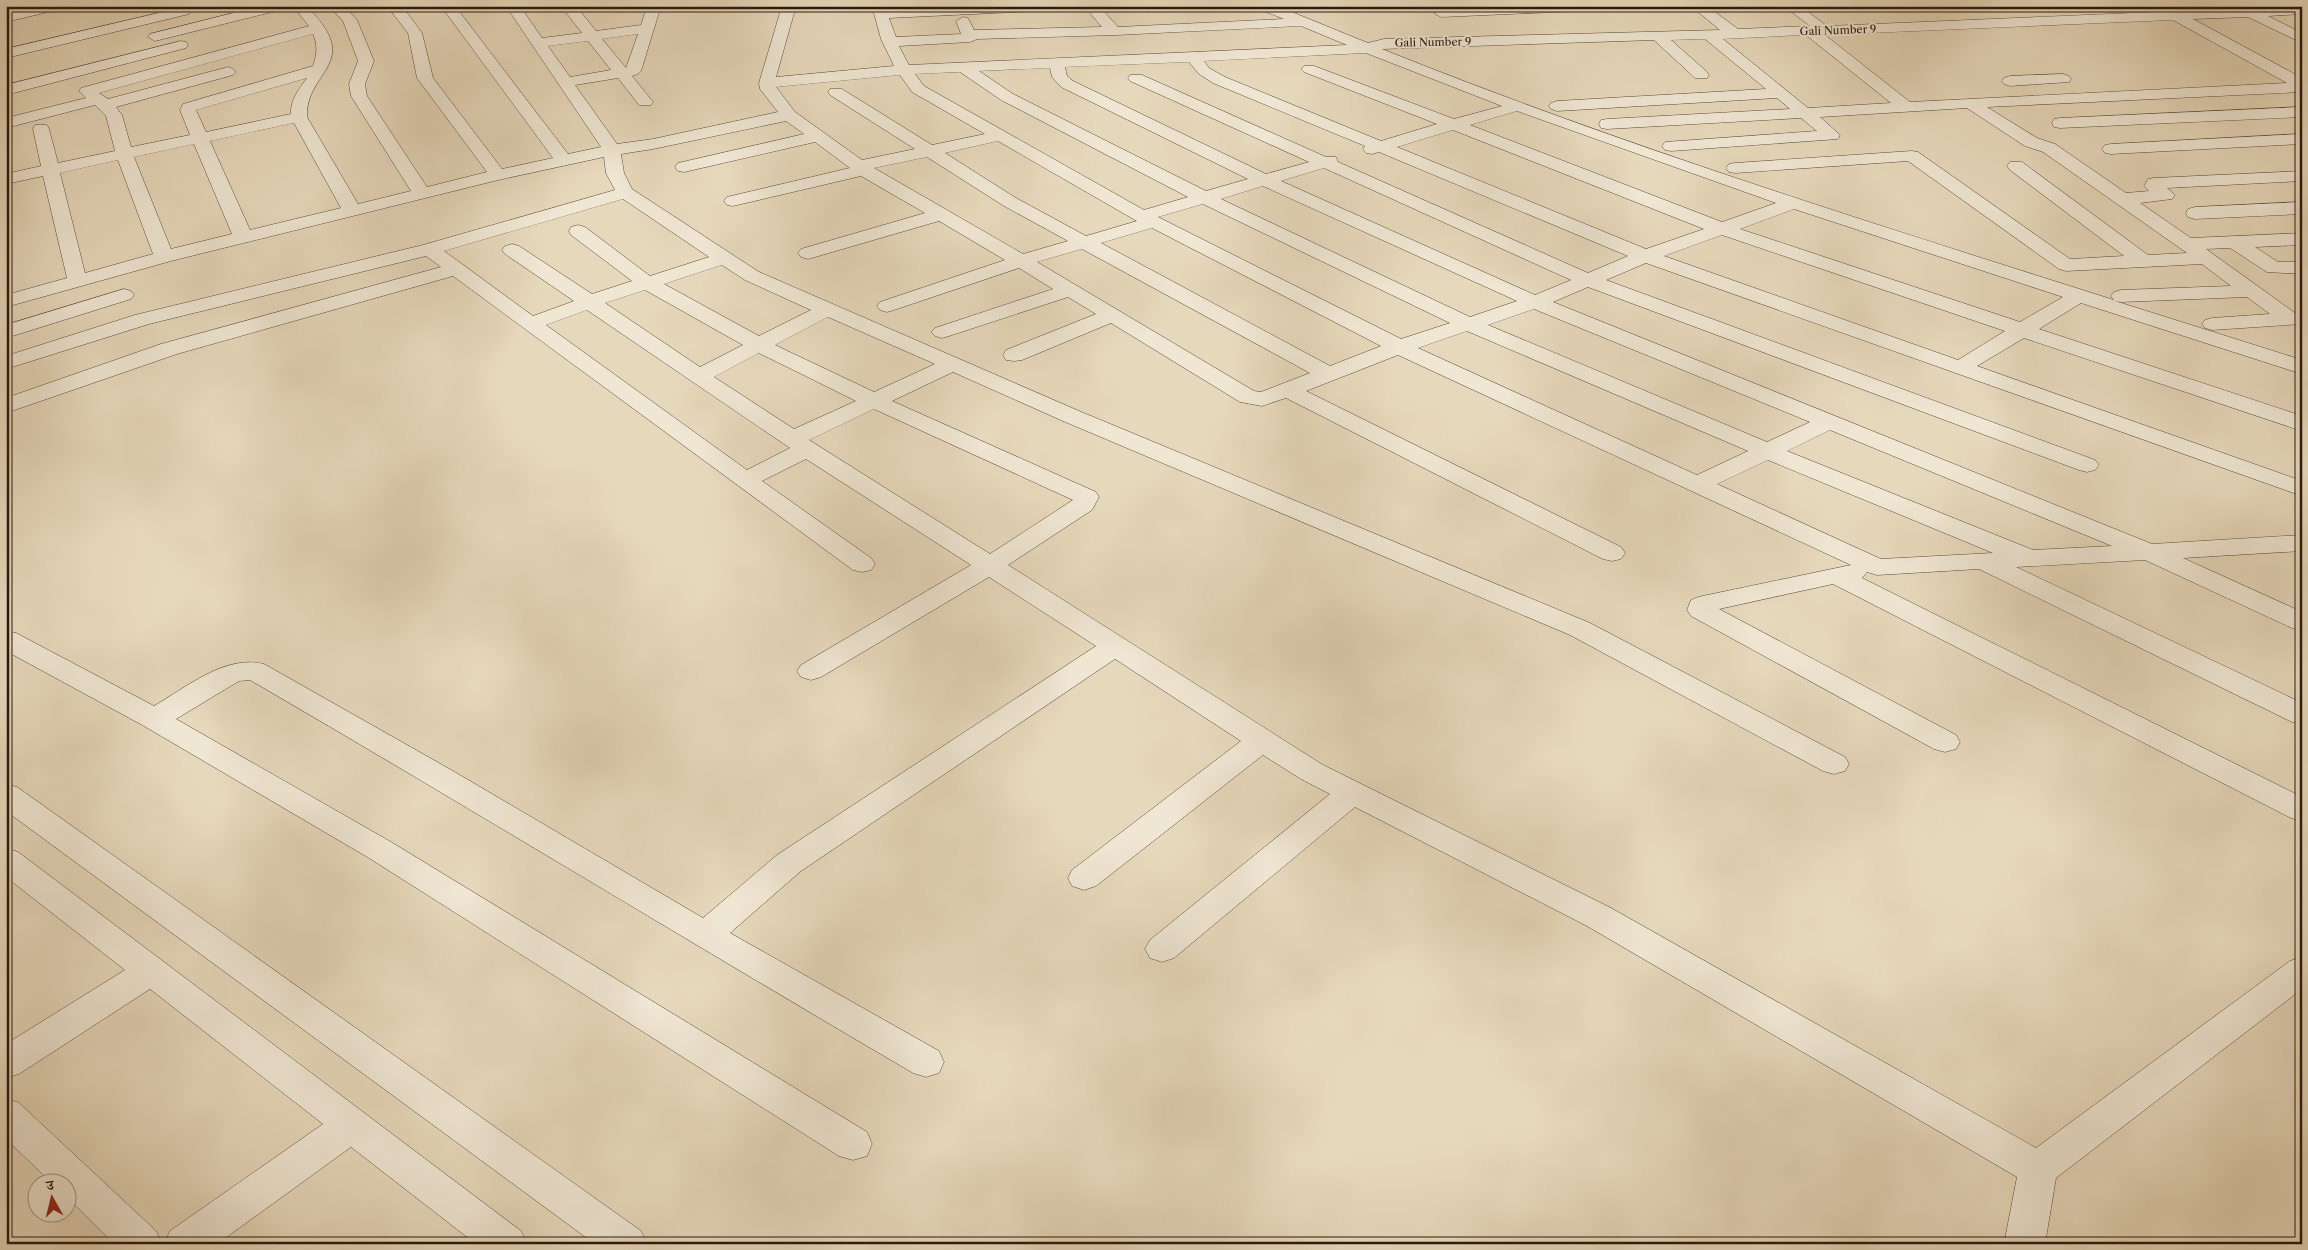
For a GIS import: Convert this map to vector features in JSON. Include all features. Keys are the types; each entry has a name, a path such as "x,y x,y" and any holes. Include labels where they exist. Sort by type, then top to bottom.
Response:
{"street":[{"path":"6,18 56,6"},
{"path":"34,68 279,6"},
{"path":"336,6 350,20 366,61 357,84 359,96 422,194"},
{"path":"394,6 415,33 425,78 498,176"},
{"path":"448,6 564,161"},
{"path":"513,6 566,82 617,149"},
{"path":"568,6 645,102"},
{"path":"566,82 622,73 635,69 654,6"},
{"path":"789,6 768,83 768,89 789,115 862,168 939,215 1113,315 1248,397 1262,399 1398,347 1466,323 1535,302 1646,256 1724,230 1792,204"},
{"path":"1057,6 958,11 879,10 904,70 909,80 918,89 1148,219 1398,347 1877,566"},
{"path":"1091,6 1116,31"},
{"path":"1264,6 1300,14 1518,106 1792,204 2302,367"},
{"path":"1438,9 1601,6"},
{"path":"1698,6 1735,34"},
{"path":"1791,6 1906,107"},
{"path":"2008,6 2033,21"},
{"path":"2158,6 2302,86"},
{"path":"6,54 194,8"},
{"path":"6,90 304,9 318,28 324,46 324,58 320,69 298,102 297,109 299,117 353,212"},
{"path":"1438,9 1465,42"},
{"name":"Gali Number 9","path":"768,83 904,70 1057,64 1373,46 1818,31 2302,10"},
{"path":"958,11 970,35"},
{"path":"1928,11 1950,25"},
{"path":"2250,12 2302,39"},
{"path":"891,42 970,38 970,35 1116,31 1300,14"},
{"path":"164,257 105,107 87,91 318,28"},
{"path":"539,44 648,28"},
{"path":"1671,146 1832,135 1709,35"},
{"path":"1658,36 1701,75"},
{"path":"304,51 324,46"},
{"path":"1373,46 1557,106 1827,201 2302,352"},
{"path":"1193,57 1204,71 1219,80 1646,256 2302,490"},
{"path":"1057,64 1060,77 1067,84 1264,180 1535,302 2147,551 2302,622"},
{"path":"964,68 1006,97 1205,198 1466,323 1767,451 2030,558"},
{"path":"6,123 105,107 238,69"},
{"path":"105,107 189,107 320,69"},
{"path":"1310,69 1452,126 1724,230 2302,424"},
{"path":"2247,72 2302,71"},
{"path":"2128,77 2235,142"},
{"path":"1136,78 1322,163 1588,280 2087,465"},
{"path":"2010,81 2079,79"},
{"path":"1607,124 2302,86"},
{"path":"836,92 1010,202 1328,374"},
{"path":"1557,106 1781,93"},
{"path":"1969,103 2031,142 2049,148 2250,290 2296,319"},
{"path":"887,306 1082,242 1205,198 1518,106"},
{"path":"189,107 188,110 243,237"},
{"path":"2060,124 2302,112"},
{"path":"6,301 164,257 422,194 617,149 653,144 789,115"},
{"path":"6,179 299,117"},
{"path":"41,129 77,280"},
{"path":"684,167 819,136"},
{"path":"733,201 862,168 1000,136"},
{"path":"2111,149 2302,139"},
{"path":"617,149 612,162 621,187 752,276 1071,416 1580,629 1834,764"},
{"path":"1736,168 1844,159 1912,156 2062,263 2072,265 2207,258"},
{"path":"2016,166 2144,261"},
{"path":"2122,199 2166,195 2153,186 2154,183 2302,176"},
{"path":"457,223 621,187"},
{"path":"6,363 142,319 429,249 621,187"},
{"path":"2195,213 2302,208"},
{"path":"808,252 939,215"},
{"path":"578,231 647,283 759,345 874,401 1087,497 1082,505 989,566 812,671"},
{"path":"2187,244 2302,238"},
{"path":"2234,242 2274,268 2302,268"},
{"path":"429,249 862,564"},
{"path":"512,250 800,444 1312,772 1599,917 2038,1169"},
{"path":"531,324 589,302 725,258"},
{"path":"6,406 169,349 287,314 457,270"},
{"path":"107,272 142,319 169,349"},
{"path":"942,332 1068,290"},
{"path":"2121,296 2250,290"},
{"path":"6,332 124,295"},
{"path":"1959,368 2079,296"},
{"path":"699,376 828,309"},
{"path":"1014,355 1113,315"},
{"path":"2212,324 2296,319"},
{"path":"746,480 800,444 874,401 953,364"},
{"path":"1287,390 1612,553"},
{"path":"1698,484 1829,422"},
{"path":"1945,742 1701,610 1701,606 1877,566 2302,543"},
{"path":"2263,545 2302,561"},
{"path":"1982,561 2302,715"},
{"path":"1837,576 2302,810"},
{"path":"6,639 154,719 380,850 853,1144"},
{"path":"705,935 790,863 1115,646"},
{"path":"154,719 231,674 254,670 442,778 705,935 926,1062"},
{"path":"1084,878 1262,740"},
{"path":"1162,949 1353,792"},
{"path":"6,794 627,1244"},
{"path":"6,860 507,1244"},
{"path":"6,1063 151,970"},
{"path":"2024,1244 2038,1169 2291,978"},
{"path":"6,1114 142,1244"},
{"path":"184,1244 352,1125"}]}
